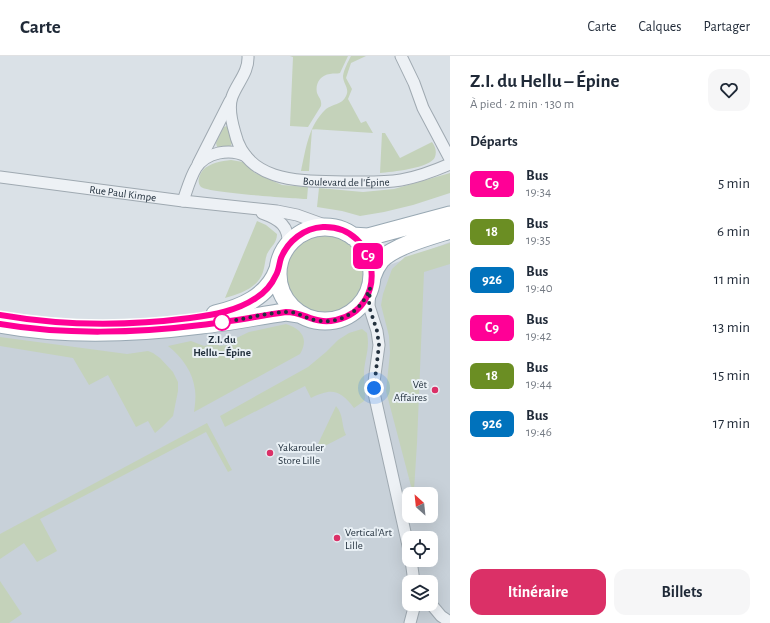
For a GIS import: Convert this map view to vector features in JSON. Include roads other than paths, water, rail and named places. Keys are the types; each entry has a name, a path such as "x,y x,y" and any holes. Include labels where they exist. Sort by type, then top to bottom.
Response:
{"main road":[{"path":"352,236 368,236 450,216"},
{"path":"0,315 59,322 97,324 147,322 202,316 228,311 251,301 267,288 276,276 281,260 288,246 295,238 308,231 323,227 343,231 352,236 363,247 372,266 371,283"},
{"path":"0,324 45,329 123,331 156,330 203,325 286,312 299,314 320,321 341,319 351,314 366,298 378,265 388,255 409,245 450,230"},
{"path":"278,269 278,280 283,294 291,307 299,314"}],"street":[{"name":"Boulevard de l'Épine","path":"183,201 196,167 247,69 248,56"},
{"path":"401,56 414,83 423,108 450,160"},
{"name":"Boulevard de l'Épine","path":"231,98 231,116 234,132 239,145 246,156 265,171 280,178 323,181 392,182 424,174 450,164"},
{"name":"Boulevard de l'Épine","path":"196,167 206,159 218,153 233,152 246,156"},
{"name":"Rue Paul Kimpe","path":"0,177 183,201 283,212 333,228"},
{"name":"Rue Paul Kimpe","path":"246,208 269,215 281,222 288,232 288,246"},
{"path":"371,283 369,306 377,331 379,345 374,393 405,531"},
{"path":"410,623 413,611"},
{"path":"437,611 450,622"}],"place":[{"name":"Z.I. du Hellu – Épine","path":"222,322"},
{"name":"Vêt Affaires","path":"435,390"},
{"name":"Yakarouler Store Lille","path":"270,453"},
{"name":"Vertical'Art Lille","path":"337,538"}]}
